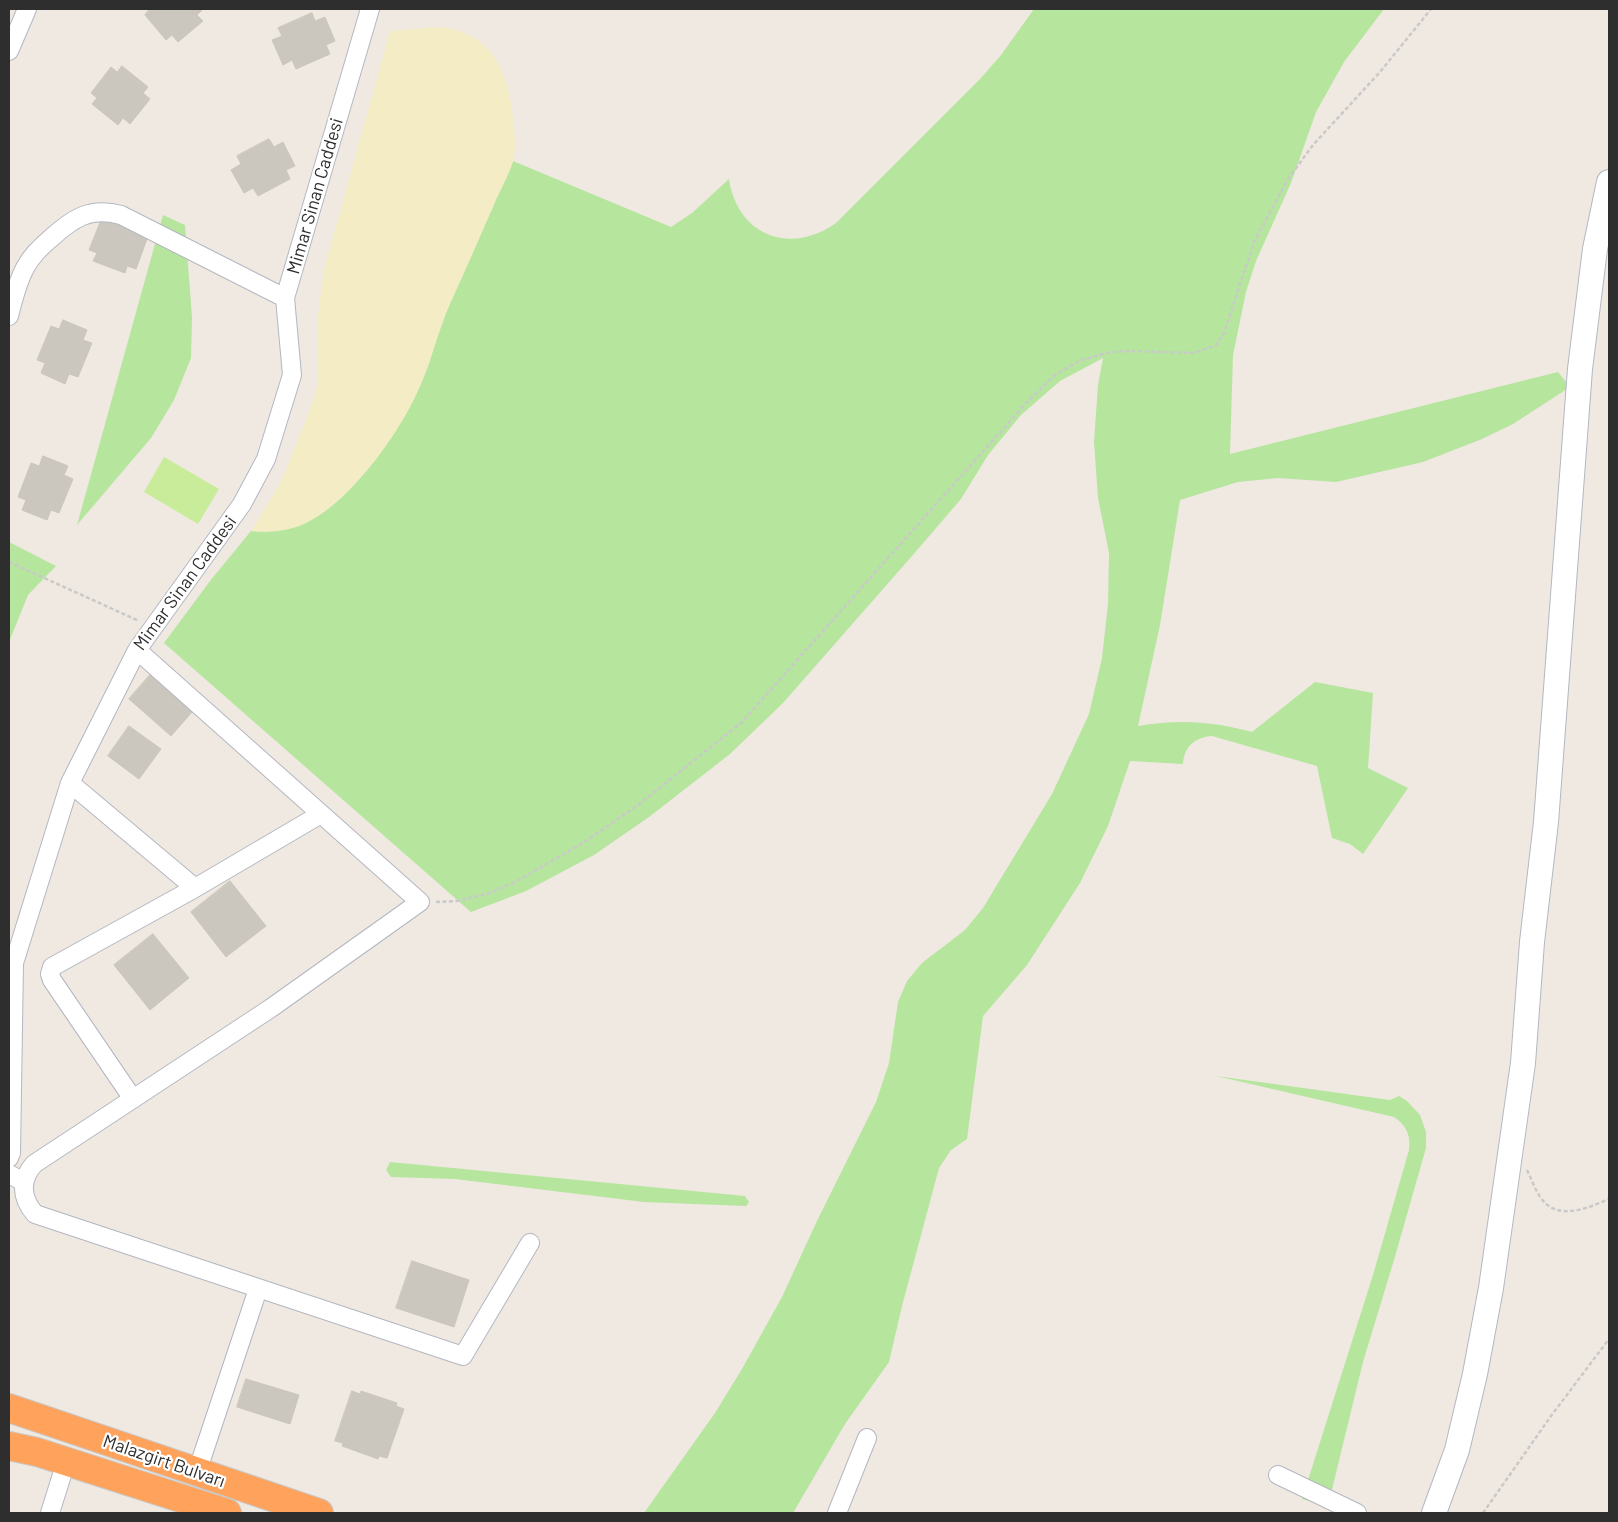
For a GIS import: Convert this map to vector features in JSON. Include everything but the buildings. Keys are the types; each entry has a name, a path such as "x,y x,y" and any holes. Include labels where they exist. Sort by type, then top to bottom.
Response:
{"highway":[{"name":"Malazgirt Bulvarı","path":"11,1408 319,1513"},
{"name":"Malazgirt Bulvarı","path":"9,1446 227,1513"}],"street":[{"path":"9,52 27,9"},
{"name":"Mimar Sinan Caddesi","path":"9,1158 11,1153 11,963 70,783 136,650 242,504 266,459 292,375 286,298 370,9"},
{"path":"1434,1513 1456,1450 1475,1374 1491,1288 1523,1063 1532,942 1546,822 1580,369 1595,249 1609,182"},
{"path":"9,316 19,282 35,253 74,219 82,214 102,211 121,215 286,298"},
{"path":"136,650 420,902 271,1008 34,1164 16,1178 27,1203 35,1214 463,1356 530,1243"},
{"path":"70,783 195,888"},
{"path":"133,1099 52,980 50,971 56,964 195,888 321,814"},
{"path":"197,1472 258,1289"},
{"path":"837,1513 867,1438"},
{"path":"50,1513 66,1462"},
{"path":"1278,1475 1357,1513"}],"path":[{"path":"420,902 457,901 476,898 504,888 524,877 611,824 742,722 1027,402 1056,374 1081,360 1111,352 1195,353 1216,345 1224,333 1254,242 1288,178 1314,145 1380,72 1431,9"},
{"path":"9,562 152,627"},
{"path":"1511,1146 1529,1174 1539,1195 1549,1205 1563,1210 1579,1211 1609,1199"},
{"path":"1482,1513 1609,1339"}],"green space":[{"path":"1034,9 1384,9 1344,62 1316,112 1291,183 1256,261 1246,292 1233,355 1230,454 1558,372 1570,387 1513,424 1482,439 1423,462 1336,482 1278,478 1238,482 1180,500 1160,625 1138,726 1167,722 1195,722 1223,725 1252,732 1315,682 1373,693 1368,768 1408,788 1363,854 1350,844 1332,838 1317,766 1212,736 1200,738 1192,744 1188,748 1183,764 1130,761 1108,826 1080,883 1027,965 983,1016 967,1139 951,1150 939,1168 889,1362 845,1424 793,1513 644,1513 715,1413 782,1297 816,1223 876,1102 889,1063 898,1002 907,981 922,963 965,930 983,908 1052,794 1089,714 1102,658 1108,604 1109,553 1098,498 1094,442 1098,385 1103,358 1060,381 1021,415 988,455 961,499 783,703 730,754 649,817 594,855 526,891 471,912 164,643 210,581 251,531 271,532 284,530 303,524 322,514 358,480 391,437 416,393 427,368 449,303 513,161 671,227 692,213 729,179 734,198 743,214 754,226 768,234 784,238 801,238 819,233 836,223 981,78 1001,55"},
{"path":"163,215 185,225 192,317 191,358 174,400 151,438 77,525"},
{"path":"164,457 219,489 198,524 144,492"},
{"path":"9,542 56,566 28,595 9,642"},
{"path":"1216,1076 1390,1100 1399,1096 1407,1101 1420,1115 1426,1132 1426,1148 1363,1362 1328,1506 1302,1499 1373,1275 1409,1150 1408,1135 1402,1123 1394,1117"},
{"path":"390,1162 745,1196 749,1202 746,1206 644,1202 455,1179 391,1177 386,1170"}],"sand":[{"path":"436,27 454,29 470,35 492,55 500,68 506,83 513,117 515,151 511,168 450,304 416,395 384,449 339,500 306,523 286,530 251,531 281,482 311,407 318,383 317,323 324,270 390,31"}]}
